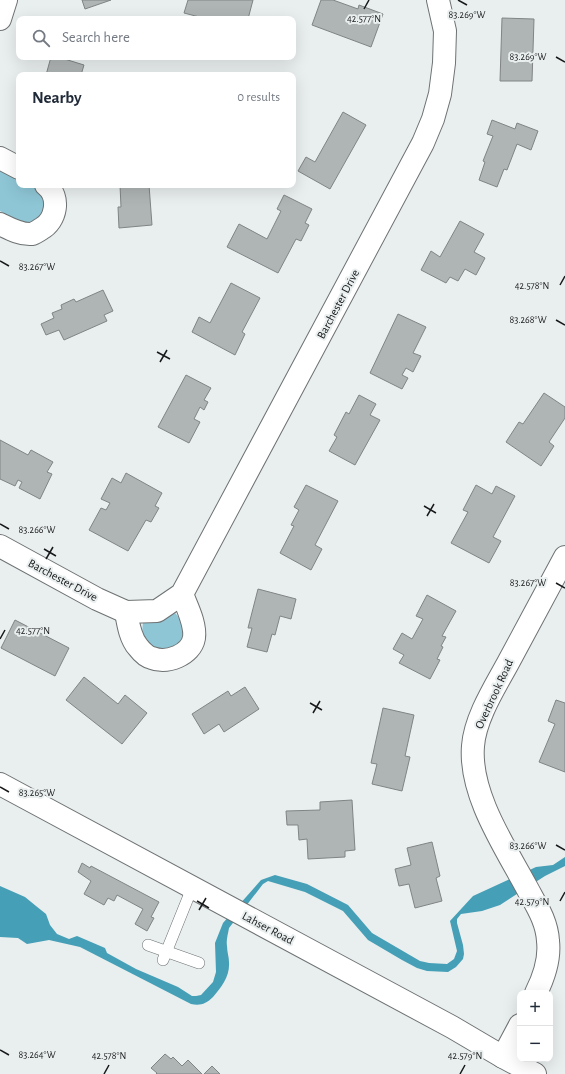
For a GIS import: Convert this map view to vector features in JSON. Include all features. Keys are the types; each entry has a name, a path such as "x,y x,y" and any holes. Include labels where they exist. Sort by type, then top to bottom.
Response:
{"street":[{"path":"0,19 6,0"},
{"name":"Barchester Drive","path":"0,546 126,612 157,611 182,594 423,143 433,119 440,94 444,63 445,31 438,0"},
{"path":"0,158 16,166"},
{"path":"0,224 16,232 33,234 47,226 55,212 55,199 50,188"},
{"name":"Overbrook Road","path":"537,990 547,961 548,941 545,925 532,897 487,812 478,791 473,768 473,745 478,722 565,557"},
{"path":"126,612 129,628 136,646 151,658 163,660 176,658 187,652 194,639 193,622 182,594"},
{"name":"Lahser Road","path":"0,784 452,1027 535,1074"},
{"path":"503,1057 519,1026"}],"lane":[{"path":"164,955 192,888"},
{"path":"148,945 164,955 198,963"}],"shaded area":[{"path":"0,167 16,175 16,188 38,188 42,191 45,210 37,221 33,223 23,223 0,211"},
{"path":"175,613 182,623 184,631 180,643 169,651 150,647 142,633 143,622 164,619"},
{"path":"565,857 565,866 545,876 500,905 482,911 461,914 457,919 457,923 463,945 463,959 456,967 448,972 427,971 417,968 368,940 343,911 305,892 268,881 263,884 229,928 227,950 229,967 227,977 213,997 200,1005 191,1004 80,947 49,940 27,944 18,938 0,937 0,886 25,897 46,914 50,925 57,934 69,939 77,936 105,948 107,953 136,969 178,987 192,996 201,995 213,982 216,972 215,943 223,923 261,880 275,875 307,884 348,905 372,933 420,961 447,964 454,959 457,951 450,921 473,896 536,867 553,865"}],"building":[{"path":"82,0 111,0 85,9"},
{"path":"188,0 253,0 249,16 196,16 184,13"},
{"path":"321,0 333,0 358,9 359,5 383,14 371,47 312,25"},
{"path":"502,18 534,19 532,81 500,81"},
{"path":"50,60 68,60 84,65 82,72 47,72"},
{"path":"343,112 366,125 330,189 298,171 306,157 315,162"},
{"path":"492,120 515,129 517,123 538,131 531,150 517,144 507,170 504,169 497,187 479,180 485,162 483,161 493,136 487,134"},
{"path":"120,188 149,188 152,225 119,228 118,207 121,207"},
{"path":"284,195 312,209 305,223 309,225 301,241 296,239 278,273 227,247 239,224 267,239 281,211 277,209"},
{"path":"460,221 484,234 474,252 485,258 476,275 465,269 458,281 450,277 446,283 421,270 431,251 440,257"},
{"path":"231,283 260,298 242,332 245,334 235,355 192,332 199,317 210,323"},
{"path":"103,290 113,311 104,315 107,321 64,340 59,330 46,335 41,324 54,318 52,313 62,309 61,305 74,299 76,302"},
{"path":"398,314 426,327 413,353 421,356 413,372 406,368 402,375 408,378 402,389 370,373"},
{"path":"186,375 211,388 204,400 208,402 204,410 200,407 194,419 200,422 189,443 158,427"},
{"path":"544,393 565,407 565,418 549,442 554,446 541,466 506,442 519,422 523,424"},
{"path":"359,395 376,404 370,415 380,420 355,465 329,451 337,437 334,435 346,412 349,414"},
{"path":"0,440 28,455 31,450 53,462 47,472 52,474 40,499 19,488 22,482 18,480 15,486 0,479"},
{"path":"126,473 162,493 155,506 159,508 151,522 146,520 128,551 89,530 101,508 106,510 110,503 101,499 112,478 121,483"},
{"path":"306,485 338,501 315,545 322,549 311,570 280,553 294,526 291,525 299,510 294,507"},
{"path":"476,485 492,494 496,486 515,496 493,537 501,541 489,563 451,543 468,512 463,510"},
{"path":"258,589 296,599 291,619 280,616 275,635 272,634 267,652 247,647 252,628 248,628"},
{"path":"427,595 456,611 442,636 446,637 441,646 443,647 437,659 440,660 430,679 399,663 404,655 393,649 402,633 412,639 423,619 416,616"},
{"path":"15,620 69,648 55,676 1,648"},
{"path":"84,677 118,704 125,695 147,713 122,744 66,700"},
{"path":"245,687 259,709 224,732 219,724 204,734 192,714 228,691 231,696"},
{"path":"556,700 565,703 565,772 539,762 555,724 548,721"},
{"path":"383,708 414,715 405,756 410,757 402,791 372,784 377,764 371,763"},
{"path":"352,800 355,850 345,851 345,857 308,859 307,839 299,840 298,825 287,825 286,811 320,810 320,802"},
{"path":"432,842 440,876 436,878 442,901 415,908 409,884 399,886 395,869 411,865 407,848"},
{"path":"82,863 90,868 91,866 159,902 151,917 154,918 147,931 135,924 143,909 117,895 114,901 108,898 104,905 84,894 91,881 78,872"},
{"path":"165,1054 171,1059 173,1057 182,1066 188,1060 202,1074 156,1074 157,1073 151,1068"},
{"path":"212,1066 220,1074 204,1074"}]}
